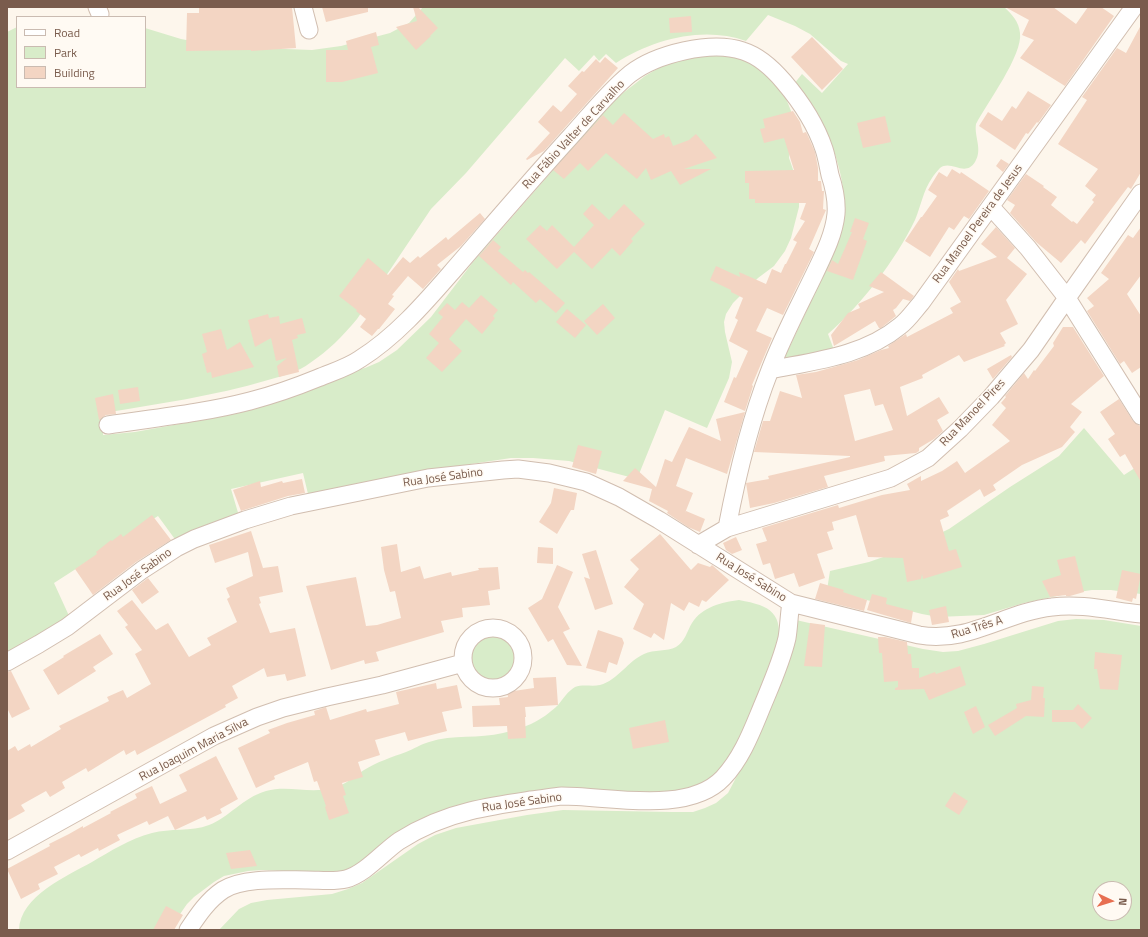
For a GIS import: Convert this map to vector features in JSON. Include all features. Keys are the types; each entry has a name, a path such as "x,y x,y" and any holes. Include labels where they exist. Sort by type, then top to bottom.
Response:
{"street":[{"path":"303,7 309,30"},
{"name":"Rua Manoel Pereira de Jesus","path":"770,370 843,355 864,347 894,331 906,321 921,303 991,207 1134,7"},
{"name":"Rua Fábio Valter de Carvalho","path":"108,425 227,407 249,402 302,384 361,359 383,344 426,301 556,152 611,92 632,73 652,62 680,52 707,48 732,49 742,51 762,61 781,78 801,104 815,127 823,146 832,182 836,204 836,214 830,238 770,370 749,434 727,528"},
{"name":"Rua Manoel Pires","path":"727,528 891,478 928,458 960,429 991,397 1031,350 1141,193"},
{"path":"991,207 1028,248 1067,298 1141,416"},
{"name":"Rua José Sabino","path":"7,662 67,626 142,570 176,548 194,539 245,520 291,506 428,478 503,470 533,471 562,476 586,482 620,497 791,603 787,636 783,651 751,736 722,779 709,788 694,795 660,800 646,801 561,796 471,810 440,820 413,833 357,874 348,878 338,880 245,882 224,889 208,903 188,930"},
{"path":"698,545 727,528"},
{"name":"Rua Três A","path":"791,603 932,638 945,638 965,634 1030,612 1053,607 1079,606 1141,614"},
{"name":"Rua Joaquim Maria Silva","path":"7,851 208,740 257,717 327,696 382,685 463,663"}],"green space":[{"path":"423,7 1004,7 1015,18 1020,33 1016,54 976,124 978,152 975,162 971,166 962,169 944,166 935,174 926,188 915,220 888,266 865,296 828,334 834,350 783,361 834,252 843,226 845,212 842,182 834,150 822,121 815,109 794,84 802,74 822,93 848,64 841,61 810,34 768,15 746,41 713,35 679,37 646,47 616,63 606,54 599,61 594,55 579,71 565,58 466,173 431,209 357,319 341,337 323,353 305,366 295,371 248,386 186,399 103,413 103,435 135,432 223,416 346,372 365,368 379,362 397,350 431,317 473,262 614,100 645,76 662,66 701,54 744,57 766,73 785,96 791,111 792,125 789,158 797,181 799,195 799,207 791,238 785,251 774,266 758,278 733,303 726,314 724,322 725,332 732,362 729,378 707,428 665,410 637,479 569,461 511,458 471,464 309,498 303,473 231,489 239,516 177,542 158,516 54,583 70,618 7,654 7,32 16,28 16,88 146,88 146,28 181,39 202,43 259,48 312,50 341,46 390,33 409,23"},
{"path":"1084,428 1124,475 1141,464 1141,594 1111,590 1092,590 1024,603 984,615 938,617 827,590 830,571 869,562 909,548 949,529 1010,487 1059,456"},
{"path":"739,600 760,605 773,613 777,619 779,627 778,648 735,752 715,775 701,785 668,793 531,793 376,852 349,870 334,873 262,870 224,876 194,897 187,904 169,930 19,930 21,918 27,907 46,888 128,842 152,833 209,825 216,822 250,798 266,791 274,789 324,790 332,788 346,783 364,770 374,765 429,742 447,738 494,735 528,725 545,716 575,687 597,686 606,683 618,675 638,657 644,654 669,650 676,647 682,642 692,623 701,613 713,606"},
{"path":"1076,619 1104,620 1141,626 1141,930 219,930 239,909 251,903 267,900 332,894 362,883 418,844 435,835 456,828 563,810 693,812 716,803 728,793 750,751 796,620 923,649 943,652 958,651 1058,621"},
{"path":"488,631 498,631 508,635 516,643 520,653 520,663 516,673 508,681 498,685 488,685 478,681 470,673 466,663 466,653 470,643 478,635"}],"building":[{"path":"199,7 292,7 296,48 251,51 186,51 187,13 199,13"},
{"path":"322,7 368,7 368,12 326,22"},
{"path":"413,7 418,7 438,28 416,50 396,27 417,21"},
{"path":"1005,7 1053,7 1076,24 1088,7 1101,7 1114,16 1065,86 1020,58 1034,40 1022,35 1029,20"},
{"path":"691,16 692,32 670,33 669,18"},
{"path":"1141,25 1141,172 1131,189 1128,187 1085,244 1081,240 1061,263 1036,242 1010,213 1015,205 1007,200 1026,174 1057,197 1051,205 1072,222 1073,221 1077,224 1094,202 1092,200 1096,195 1085,186 1098,169 1058,144 1087,100 1082,97 1117,48 1126,53"},
{"path":"376,32 379,45 371,47 378,73 342,82 326,82 326,50 348,50 346,41"},
{"path":"812,37 843,69 822,90 791,57"},
{"path":"605,57 618,68 544,151 527,160 526,159 550,133 538,122 553,105 561,112 577,94 568,86 596,59 600,63"},
{"path":"1028,91 1051,105 1038,123 1037,122 1028,134 1026,133 1015,150 979,126 988,112 1002,121 1012,106 1016,109"},
{"path":"793,111 800,122 803,133 806,132 815,152 818,168 818,181 821,181 822,191 824,191 823,209 826,210 809,249 814,252 783,315 767,308 756,331 772,338 752,385 753,386 745,411 724,402 734,377 736,378 748,351 729,341 738,320 735,318 743,298 731,292 731,290 710,280 716,266 740,277 739,272 766,284 772,269 781,273 797,242 793,240 805,221 800,219 806,203 755,203 755,199 749,199 749,183 745,183 745,171 794,170 784,138 764,143 760,129 765,128 763,119"},
{"path":"624,113 653,139 664,134 665,138 669,136 673,146 689,140 696,134 717,158 684,169 711,169 680,185 671,171 651,180 646,168 637,179 606,153 588,171 580,163 564,179 553,170 603,115 613,125"},
{"path":"885,116 891,142 863,148 857,123"},
{"path":"1001,159 1009,164 1003,172 996,166"},
{"path":"952,169 960,174 961,172 989,191 969,219 964,216 954,230 949,227 930,257 905,241 937,196 928,190 939,172 947,177"},
{"path":"592,204 609,220 624,204 645,224 631,239 633,241 620,256 612,248 592,269 574,252 557,269 526,239 540,225 547,231 552,225 574,247 594,225 583,214"},
{"path":"480,213 485,219 461,246 437,265 441,269 423,289 408,276 392,295 394,296 388,304 395,309 379,329 372,336 360,327 366,319 339,296 368,258 388,275 403,257 410,263 418,256 420,258 446,237 448,240"},
{"path":"855,218 869,223 863,239 867,241 853,280 827,271 832,260 838,264 852,232 850,232"},
{"path":"996,227 1015,248 1007,258 1027,274 1006,300 1018,324 1000,333 1006,343 1004,345 1005,346 964,362 959,355 922,375 923,378 900,387 907,416 939,397 949,413 937,420 943,431 934,439 919,448 919,451 916,453 884,456 885,461 824,476 828,487 774,503 750,508 746,483 769,479 768,476 850,457 754,452 763,421 770,421 780,391 802,398 796,375 816,372 841,365 889,348 888,346 906,334 907,337 953,313 950,308 961,302 949,282 958,269 959,271 997,257 981,244","holes":["870,389 875,406 883,404 893,430 855,441 844,395"]},
{"path":"1141,227 1141,275 1127,294 1141,316 1141,367 1132,373 1124,361 1120,364 1087,311 1094,306 1087,298 1109,279 1101,273 1128,235 1133,238"},
{"path":"493,240 501,247 498,251 523,272 525,270 528,273 529,272 565,303 556,313 540,299 536,303 513,282 511,285 479,256"},
{"path":"881,272 914,296 910,301 903,299 893,310 896,316 881,328 879,328 875,321 834,346 831,335 848,313 860,308 858,304 884,292 869,286"},
{"path":"481,295 498,310 493,316 495,318 482,334 466,319 449,339 462,351 442,372 426,358 439,343 429,334 443,317 438,313 447,303 455,310 462,302 469,308"},
{"path":"603,304 615,318 597,335 584,321"},
{"path":"567,309 586,325 575,338 556,322"},
{"path":"268,314 269,318 279,316 280,324 302,318 306,333 297,335 298,338 292,340 299,372 279,377 277,366 287,358 276,361 271,338 255,347 248,320"},
{"path":"1063,327 1073,327 1104,376 1071,404 1082,412 1070,427 1075,432 1062,447 1022,465 993,485 996,490 984,497 980,489 947,511 949,516 940,520 949,551 956,549 962,567 923,579 922,574 921,579 907,582 903,558 868,557 856,515 832,522 834,530 827,532 833,549 817,554 825,578 799,587 794,573 775,579 770,563 763,565 756,544 767,541 762,528 838,505 839,508 882,495 910,490 907,484 921,476 921,481 942,471 957,461 965,473 1010,441 992,425 1006,408 1001,403 1024,373 1028,379 1034,370 1035,371 1054,346 1053,343"},
{"path":"221,329 227,350 240,342 254,367 212,378 211,372 207,373 202,354 207,352 202,334"},
{"path":"1011,355 1012,357 993,379 987,369"},
{"path":"138,387 140,401 120,404 118,390"},
{"path":"113,394 116,414 106,415 99,420 95,398"},
{"path":"1119,399 1133,421 1141,427 1141,482 1125,454 1120,457 1108,439 1115,434 1100,412"},
{"path":"745,412 727,474 686,458 676,486 693,493 685,513 686,511 705,519 700,532 688,527 667,513 668,511 649,501 652,489 623,481 635,468 656,487 665,459 672,462 689,427 721,441 716,419"},
{"path":"578,445 602,451 596,474 572,467"},
{"path":"302,479 305,493 288,496 241,511 233,490 260,481 261,487 282,481 283,483"},
{"path":"554,488 577,493 574,510 571,510 557,534 539,522 551,503"},
{"path":"152,515 171,540 136,562 93,595 75,569 97,554 96,552 111,540 112,541 121,534 123,537"},
{"path":"251,531 263,568 278,566 283,592 259,597 261,603 259,604 270,633 295,628 306,676 287,681 285,674 267,677 264,668 232,686 238,698 225,705 226,707 137,755 135,750 126,755 124,750 88,772 86,768 62,782 65,788 50,797 46,791 21,805 25,811 7,821 7,751 15,746 18,751 30,744 31,747 61,729 59,726 109,701 107,697 123,690 127,698 151,684 135,654 142,650 125,627 128,625 117,611 132,600 156,630 168,623 189,657 211,645 207,638 237,622 227,599 230,597 226,588 253,576 248,552 215,563 209,545"},
{"path":"660,534 691,570 698,563 710,567 712,565 729,580 706,602 702,600 699,607 689,602 684,611 671,603 664,640 654,633 651,638 633,629 644,604 624,587 639,569 630,560"},
{"path":"736,537 742,550 732,554 726,550 723,543"},
{"path":"397,544 401,572 420,566 424,579 451,572 452,576 479,570 478,568 498,567 500,589 488,591 490,605 462,608 463,617 441,621 444,632 376,652 379,661 365,664 364,660 331,670 306,586 356,577 366,626 377,625 401,618 395,591 390,592 384,570 381,547"},
{"path":"538,547 553,548 553,564 537,563"},
{"path":"596,550 613,604 595,610 584,577 590,579 582,554"},
{"path":"1075,556 1084,592 1070,596 1050,597 1042,581 1061,575 1057,560"},
{"path":"557,565 573,572 558,607 570,629 563,632 582,666 567,665 553,639 548,642 528,608 542,599"},
{"path":"1122,570 1141,574 1136,599 1133,598 1132,602 1116,598"},
{"path":"148,578 159,592 142,604 132,590"},
{"path":"820,583 844,590 843,592 867,600 864,611 815,599"},
{"path":"872,594 887,598 886,604 913,611 911,623 867,610"},
{"path":"946,606 949,622 932,625 929,610"},
{"path":"810,623 825,625 822,667 804,666"},
{"path":"598,630 622,638 624,643 617,665 609,662 606,673 586,668"},
{"path":"100,634 113,654 93,667 96,671 58,695 43,670"},
{"path":"878,637 907,642 908,654 911,654 912,668 919,668 919,678 935,672 936,674 960,666 966,685 929,700 924,689 895,690 895,688 898,687 898,681 884,682 882,653 879,653"},
{"path":"1095,652 1122,655 1118,690 1100,689 1097,669 1094,669"},
{"path":"11,671 30,709 12,718 7,708 7,672"},
{"path":"556,677 558,705 525,707 526,738 508,739 507,726 473,727 472,706 500,705 499,698 508,697 507,692 534,688 533,678"},
{"path":"436,683 437,689 457,685 462,708 442,712 447,731 408,741 405,732 375,740 380,755 358,762 363,777 342,783 346,795 343,796 349,813 329,820 326,806 317,781 314,782 308,762 274,776 275,779 256,788 238,748 270,733 268,730 315,715 314,711 326,707 330,720 366,709 367,712 399,704 396,692"},
{"path":"1032,686 1044,687 1044,717 1026,716 995,736 988,725 1017,708 1016,704 1031,700"},
{"path":"1078,704 1092,718 1082,729 1075,722 1052,722 1052,710 1073,710"},
{"path":"976,706 985,727 973,734 964,712"},
{"path":"665,720 669,742 633,749 629,728"},
{"path":"216,756 238,799 220,809 222,813 207,820 205,816 175,830 168,816 149,825 147,821 117,835 120,840 99,851 98,848 81,857 79,854 54,867 58,874 38,884 40,889 21,899 7,869 50,846 49,844 111,813 110,812 137,798 135,794 152,786 160,804 187,791 179,775"},
{"path":"954,792 968,801 959,815 945,806"},
{"path":"250,850 257,866 231,869 226,853"},
{"path":"166,906 183,915 174,930 153,930"}]}
